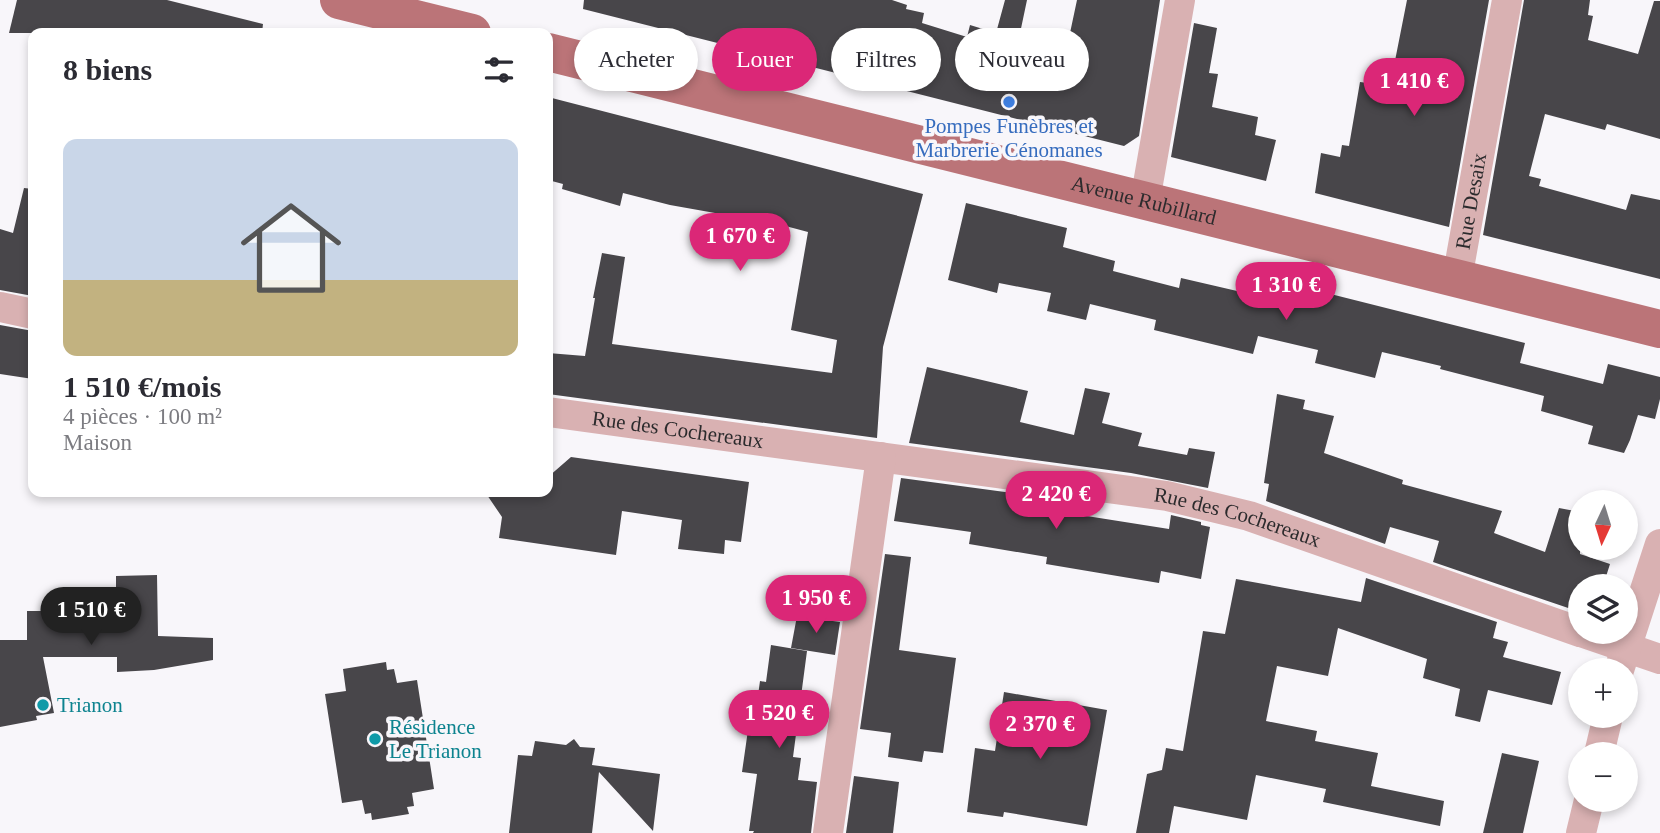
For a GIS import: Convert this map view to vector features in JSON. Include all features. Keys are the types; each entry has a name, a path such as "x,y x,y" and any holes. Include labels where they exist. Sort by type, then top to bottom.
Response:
{"main road":[{"path":"339,0 388,15 449,28"},
{"name":"Avenue Rubillard","path":"553,53 1660,329"}],"street":[{"path":"1145,201 1181,0"},
{"name":"Rue Desaix","path":"1457,279 1507,0"},
{"path":"0,307 28,313"},
{"name":"Rue des Cochereaux","path":"553,413 1167,496 1249,516 1568,627"},
{"path":"828,833 881,457"},
{"path":"1622,658 1660,544"},
{"name":"Rue des Cochereaux","path":"1599,644 1620,658"},
{"name":"Rue des Cochereaux","path":"1638,659 1660,659"},
{"path":"1581,833 1586,812"}],"building":[{"path":"17,0 167,0 263,24 263,28 28,28 28,33 9,33"},
{"path":"584,0 892,0 907,5 906,9 924,13 922,23 938,28 831,28 831,72 817,68 817,28 712,28 712,42 698,38 698,28 658,28 583,9"},
{"path":"1005,0 1027,0 1021,28 997,28"},
{"path":"1077,0 1160,0 1139,136 1124,146 907,91 941,91 941,29 955,33 955,91 1089,91 1089,28 1071,28"},
{"path":"1407,0 1489,0 1449,227 1315,193 1321,153 1340,157 1342,145 1349,146 1360,82 1390,86"},
{"path":"1524,0 1590,0 1588,15 1593,16 1588,40 1638,54 1654,1 1660,1 1660,139 1607,124 1605,130 1545,114 1529,176 1541,179 1539,186 1626,210 1631,194 1660,200 1660,279 1483,235"},
{"path":"1194,23 1217,28 1209,73 1218,74 1212,107 1258,117 1255,135 1276,140 1266,181 1171,157"},
{"path":"553,98 923,194 883,347 877,438 553,395 553,353 585,356 602,253 625,257 612,344 832,373 837,340 791,330 808,232 741,214 738,224 714,218 715,213 623,193 620,206 562,189 563,184 553,181"},
{"path":"24,188 28,188 28,295 0,290 0,229 13,233"},
{"path":"966,203 1067,228 1063,247 1115,261 1113,271 1179,288 1181,278 1250,294 1255,275 1525,343 1520,363 1603,384 1608,364 1660,377 1660,399 1655,419 1638,415 1624,453 1588,444 1593,426 1541,411 1544,396 1440,369 1441,366 1382,352 1375,378 1315,363 1318,350 1258,336 1253,354 1154,330 1156,320 1090,304 1086,320 1047,311 1051,293 999,283 997,293 948,280"},
{"path":"0,325 28,330 28,378 0,374"},
{"path":"927,367 1028,391 1020,422 1074,435 1085,388 1110,393 1102,423 1142,433 1138,446 1187,455 1189,448 1215,452 1208,488 1131,473 909,443"},
{"path":"1277,394 1305,400 1303,409 1334,416 1324,453 1403,480 1402,484 1502,511 1494,533 1545,552 1559,508 1568,510 1568,560 1598,560 1610,564 1607,574 1568,574 1568,608 1433,562 1439,541 1390,527 1385,544 1266,501 1269,484 1264,483"},
{"path":"571,457 749,482 741,542 725,540 724,554 678,549 682,520 622,511 616,555 499,538 502,517 488,497 553,497 553,473"},
{"path":"901,478 1057,499 1055,511 1169,529 1171,515 1201,522 1201,525 1210,527 1201,579 1161,571 1159,583 1046,564 1047,557 969,544 971,532 894,521"},
{"path":"885,554 911,557 899,650 956,658 943,753 924,751 922,762 888,757 891,733 860,729"},
{"path":"157,575 158,636 213,638 213,660 154,670 117,672 117,657 43,657 54,713 36,716 37,720 0,727 0,640 27,640 27,611 116,611 116,576"},
{"path":"1366,578 1497,622 1493,638 1508,642 1503,657 1561,672 1552,705 1488,690 1480,722 1455,716 1460,689 1423,678 1427,659 1338,628 1328,676 1277,666 1266,721 1317,731 1315,741 1378,753 1371,786 1444,801 1440,826 1323,802 1326,789 1256,775 1247,820 1174,806 1169,833 1136,833 1147,774 1162,770 1166,748 1183,751 1203,631 1225,634 1236,579 1361,602"},
{"path":"797,616 840,622 835,655 791,648"},
{"path":"771,645 807,651 793,757 801,758 798,780 817,782 811,833 749,831 757,774 742,772 750,716 755,717 760,681 766,682"},
{"name":"Résidence Le Trianon","path":"386,662 387,670 394,669 397,683 417,680 434,789 412,793 414,806 407,807 409,814 372,820 371,813 365,814 362,800 342,803 325,694 346,691 343,669"},
{"path":"1004,692 1107,710 1087,826 1004,812 1003,817 967,812 975,748 995,751"},
{"path":"574,739 580,747 595,748 592,765 660,774 653,831 599,772 592,833 509,833 518,755 532,756 535,741 566,745"},
{"path":"1502,753 1539,761 1523,833 1483,833"},
{"path":"854,776 899,782 893,833 846,833"}],"place":[{"name":"Pompes Funèbres et Marbrerie Cénomanes","path":"1009,102"},
{"name":"Trianon","path":"43,705"},
{"name":"Résidence Le Trianon","path":"375,739"}]}
